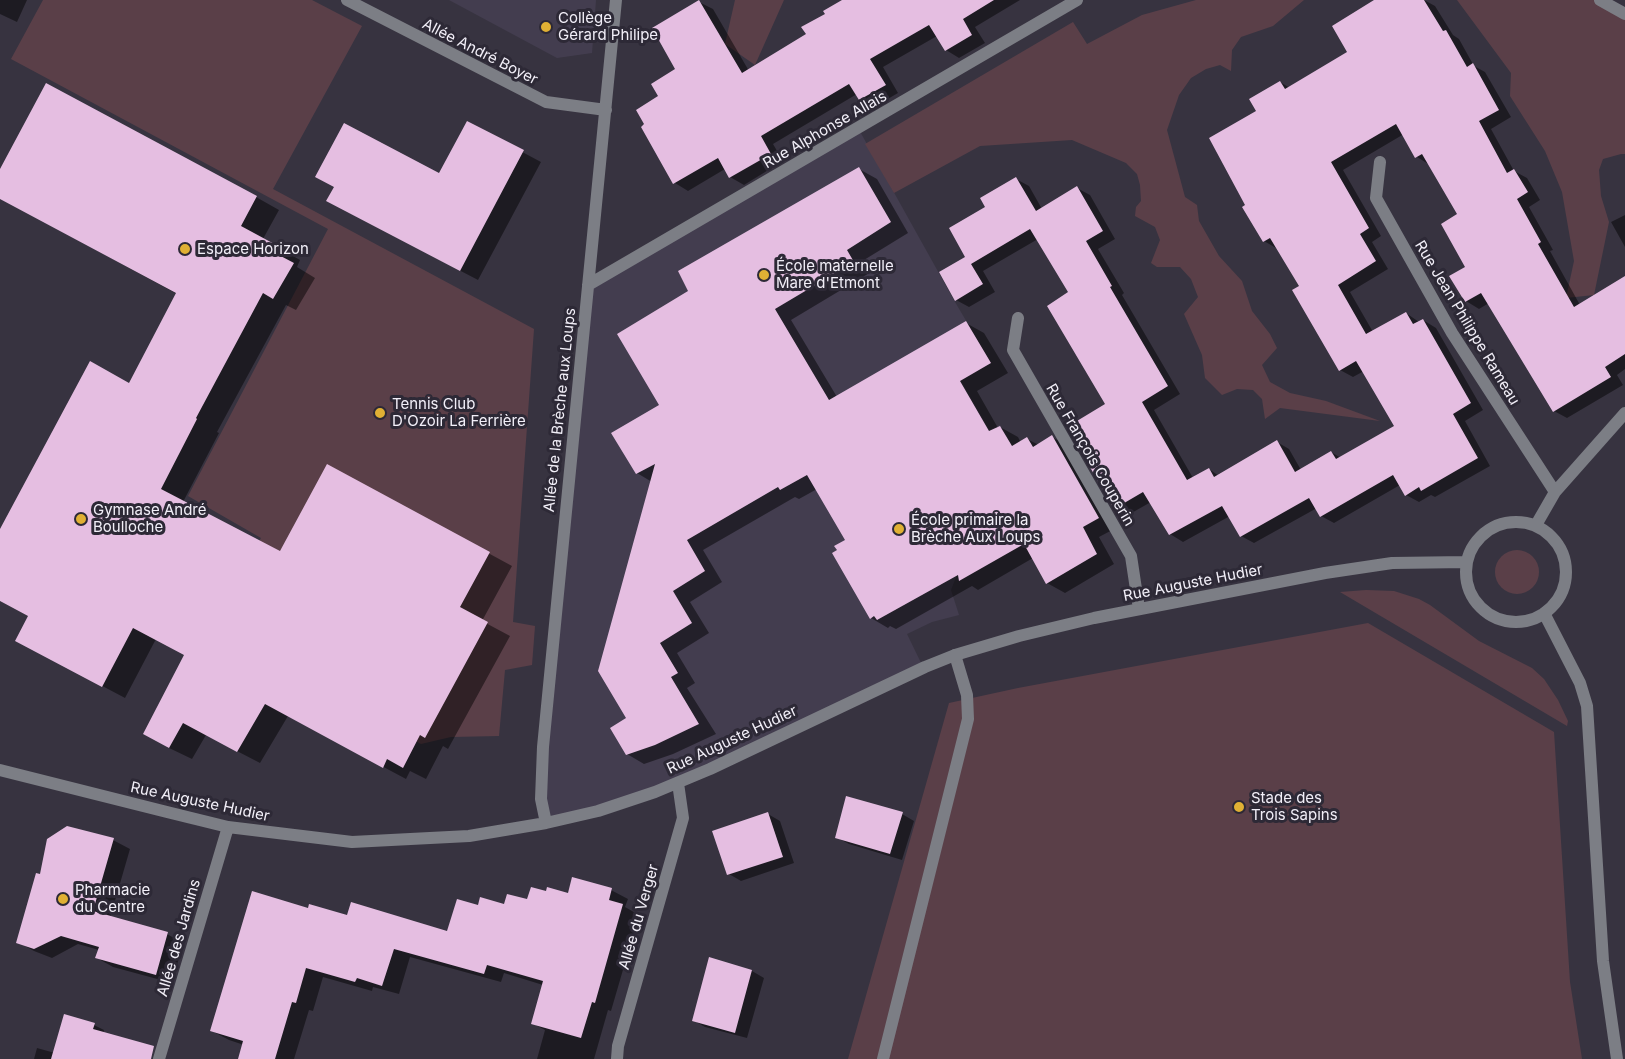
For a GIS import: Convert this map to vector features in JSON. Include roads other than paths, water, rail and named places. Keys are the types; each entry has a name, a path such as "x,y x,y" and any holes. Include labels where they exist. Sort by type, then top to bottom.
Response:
{"street":[{"name":"Allée André Boyer","path":"347,0 546,102 606,110"},
{"name":"Allée de la Brèche aux Loups","path":"546,823 541,799 543,747 616,0"},
{"name":"Rue Alphonse Allais","path":"588,285 1077,0"},
{"path":"1600,0 1625,14"},
{"name":"Rue Jean Philippe Rameau","path":"1380,162 1376,198 1452,333 1556,492"},
{"name":"Rue François Couperin","path":"1018,318 1012,350 1131,556 1139,609"},
{"path":"1536,525 1556,492 1625,413"},
{"path":"1507,522 1536,525 1557,542 1566,564 1564,587 1553,606 1544,614 1528,620 1512,622 1496,617 1481,608 1472,594 1467,578 1467,561 1472,548 1481,536 1507,522"},
{"name":"Rue Auguste Hudier","path":"0,770 228,826 352,842 469,836 546,823 598,811 678,783 864,695 956,655 1019,636 1139,609 1325,573 1392,563 1467,561"},
{"path":"1544,614 1580,683 1587,706 1603,961 1620,1043 1617,1059"},
{"path":"883,1059 968,718 968,695 956,655"},
{"name":"Allée du Verger","path":"617,1059 618,1046 683,818 678,783"},
{"name":"Allée des Jardins","path":"159,1059 228,826"}],"place":[{"name":"Collège Gérard Philipe","path":"546,27"},
{"name":"Espace Horizon","path":"185,249"},
{"name":"École maternelle Mare d'Etmont","path":"764,275"},
{"name":"Tennis Club D'Ozoir La Ferrière","path":"380,413"},
{"name":"Gymnase André Boulloche","path":"81,519"},
{"name":"École primaire la Brèche Aux Loups","path":"899,529"},
{"name":"Stade des Trois Sapins","path":"1239,807"},
{"name":"Pharmacie du Centre","path":"63,899"}]}
